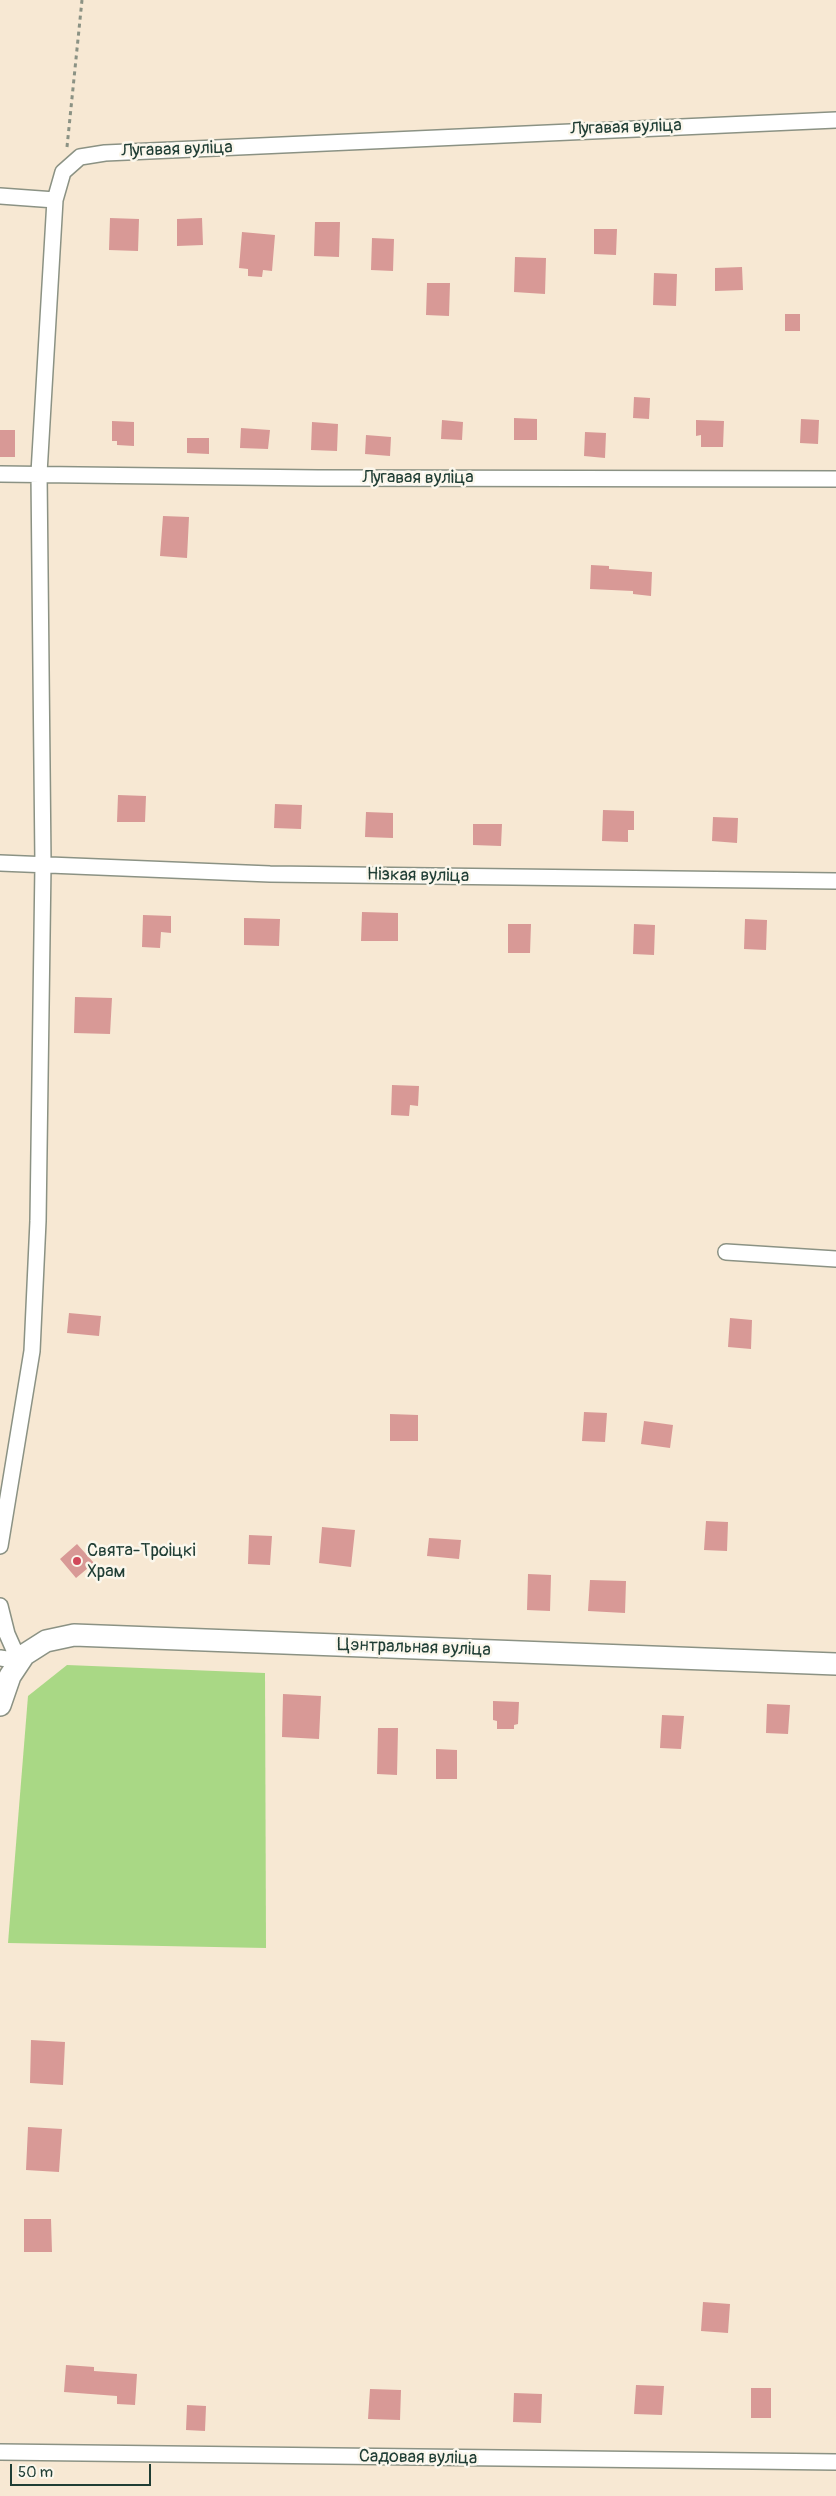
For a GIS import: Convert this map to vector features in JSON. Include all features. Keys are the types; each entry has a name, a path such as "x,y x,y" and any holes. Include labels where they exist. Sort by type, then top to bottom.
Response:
{"main road":[{"name":"Цэнтральная вуліца","path":"10,1660 46,1641 74,1635 836,1664"},
{"path":"0,1705 7,1682 10,1660"}],"street":[{"name":"Лугавая вуліца","path":"67,168 84,156 105,152 836,120"},
{"path":"0,1546 32,1351 38,1221 43,864 39,473 55,200 58,184 67,168"},
{"path":"0,196 55,200"},
{"name":"Лугавая вуліца","path":"0,474 318,478 836,479"},
{"name":"Нізкая вуліца","path":"0,863 270,874 836,881"},
{"path":"726,1252 836,1259"},
{"path":"0,1606 7,1634 10,1660"},
{"name":"Садовая вуліца","path":"0,2452 836,2462"}],"path":[{"path":"67,168 67,139 82,0"}],"green space":[{"path":"67,1665 265,1673 266,1948 8,1943 28,1696"}],"building":[{"path":"110,218 139,219 138,251 109,250"},
{"path":"202,218 203,245 177,246 177,219"},
{"path":"315,222 340,222 339,257 314,256"},
{"path":"594,229 617,229 616,255 594,254"},
{"path":"242,232 275,235 272,271 263,270 262,277 248,276 248,269 239,268"},
{"path":"372,238 394,239 393,271 371,270"},
{"path":"515,257 546,258 545,294 514,292"},
{"path":"742,267 743,290 715,291 715,268"},
{"path":"654,273 677,274 676,306 653,305"},
{"path":"427,283 450,283 449,316 426,315"},
{"path":"785,314 800,314 800,331 785,331"},
{"path":"634,397 650,398 649,419 633,418"},
{"path":"514,418 537,419 537,440 514,440"},
{"path":"801,419 819,420 818,444 800,443"},
{"path":"442,420 463,422 462,440 441,439"},
{"path":"696,420 724,421 723,447 701,447 701,435 696,436"},
{"path":"112,421 134,422 134,446 117,445 117,441 112,441"},
{"path":"312,422 338,424 337,451 311,450"},
{"path":"241,428 270,430 268,449 240,448"},
{"path":"0,430 15,430 15,457 0,457"},
{"path":"585,432 606,433 605,458 584,456"},
{"path":"366,435 391,437 390,456 365,454"},
{"path":"187,438 209,438 209,454 187,453"},
{"path":"163,516 189,517 187,558 160,556"},
{"path":"591,565 609,566 609,569 652,572 651,596 633,594 633,591 590,589"},
{"path":"118,795 146,796 145,822 117,822"},
{"path":"275,804 302,805 301,829 274,828"},
{"path":"603,810 634,811 634,830 628,830 628,842 602,841"},
{"path":"366,812 393,813 393,838 365,837"},
{"path":"713,817 738,818 737,843 712,841"},
{"path":"473,824 502,824 501,846 473,845"},
{"path":"362,912 398,913 398,941 361,941"},
{"path":"143,915 171,916 171,933 161,932 160,948 142,947"},
{"path":"244,918 280,919 279,946 244,945"},
{"path":"745,919 767,920 766,950 744,949"},
{"path":"508,924 531,924 530,953 508,953"},
{"path":"634,924 655,925 654,955 633,954"},
{"path":"75,997 112,998 110,1034 74,1033"},
{"path":"392,1085 419,1086 418,1106 410,1105 409,1116 391,1115"},
{"path":"69,1313 101,1316 99,1336 67,1333"},
{"path":"730,1318 752,1320 751,1349 728,1347"},
{"path":"584,1412 607,1413 605,1442 582,1441"},
{"path":"390,1414 418,1415 418,1441 390,1441"},
{"path":"644,1421 673,1425 670,1448 641,1444"},
{"path":"706,1521 728,1522 727,1551 704,1550"},
{"path":"322,1527 355,1530 351,1567 319,1563"},
{"path":"249,1535 272,1536 270,1565 248,1564"},
{"path":"429,1538 461,1540 459,1559 427,1556"},
{"name":"Свята-Троіцкі Храм","path":"77,1544 94,1563 76,1578 60,1559"},
{"path":"528,1574 551,1575 550,1611 527,1610"},
{"path":"590,1580 626,1581 625,1613 588,1611"},
{"path":"283,1694 321,1696 319,1739 282,1737"},
{"path":"493,1701 519,1702 518,1724 514,1725 514,1729 497,1729 497,1721 493,1720"},
{"path":"767,1704 790,1705 788,1734 766,1733"},
{"path":"662,1715 684,1716 681,1749 660,1748"},
{"path":"378,1728 398,1728 397,1775 377,1774"},
{"path":"436,1749 457,1750 457,1779 436,1779"},
{"path":"31,2040 65,2042 63,2085 30,2083"},
{"path":"28,2127 62,2129 59,2172 26,2170"},
{"path":"24,2219 51,2219 52,2252 24,2252"},
{"path":"703,2302 730,2304 728,2333 701,2331"},
{"path":"66,2365 94,2367 94,2371 137,2374 135,2405 117,2404 117,2396 64,2392"},
{"path":"636,2385 664,2386 662,2415 634,2414"},
{"path":"751,2388 771,2388 771,2418 751,2418"},
{"path":"370,2389 401,2390 400,2420 368,2419"},
{"path":"514,2393 542,2394 541,2423 513,2422"},
{"path":"187,2405 206,2406 205,2431 186,2430"}],"place":[{"name":"Свята-Троіцкі Храм","path":"77,1561"}]}
